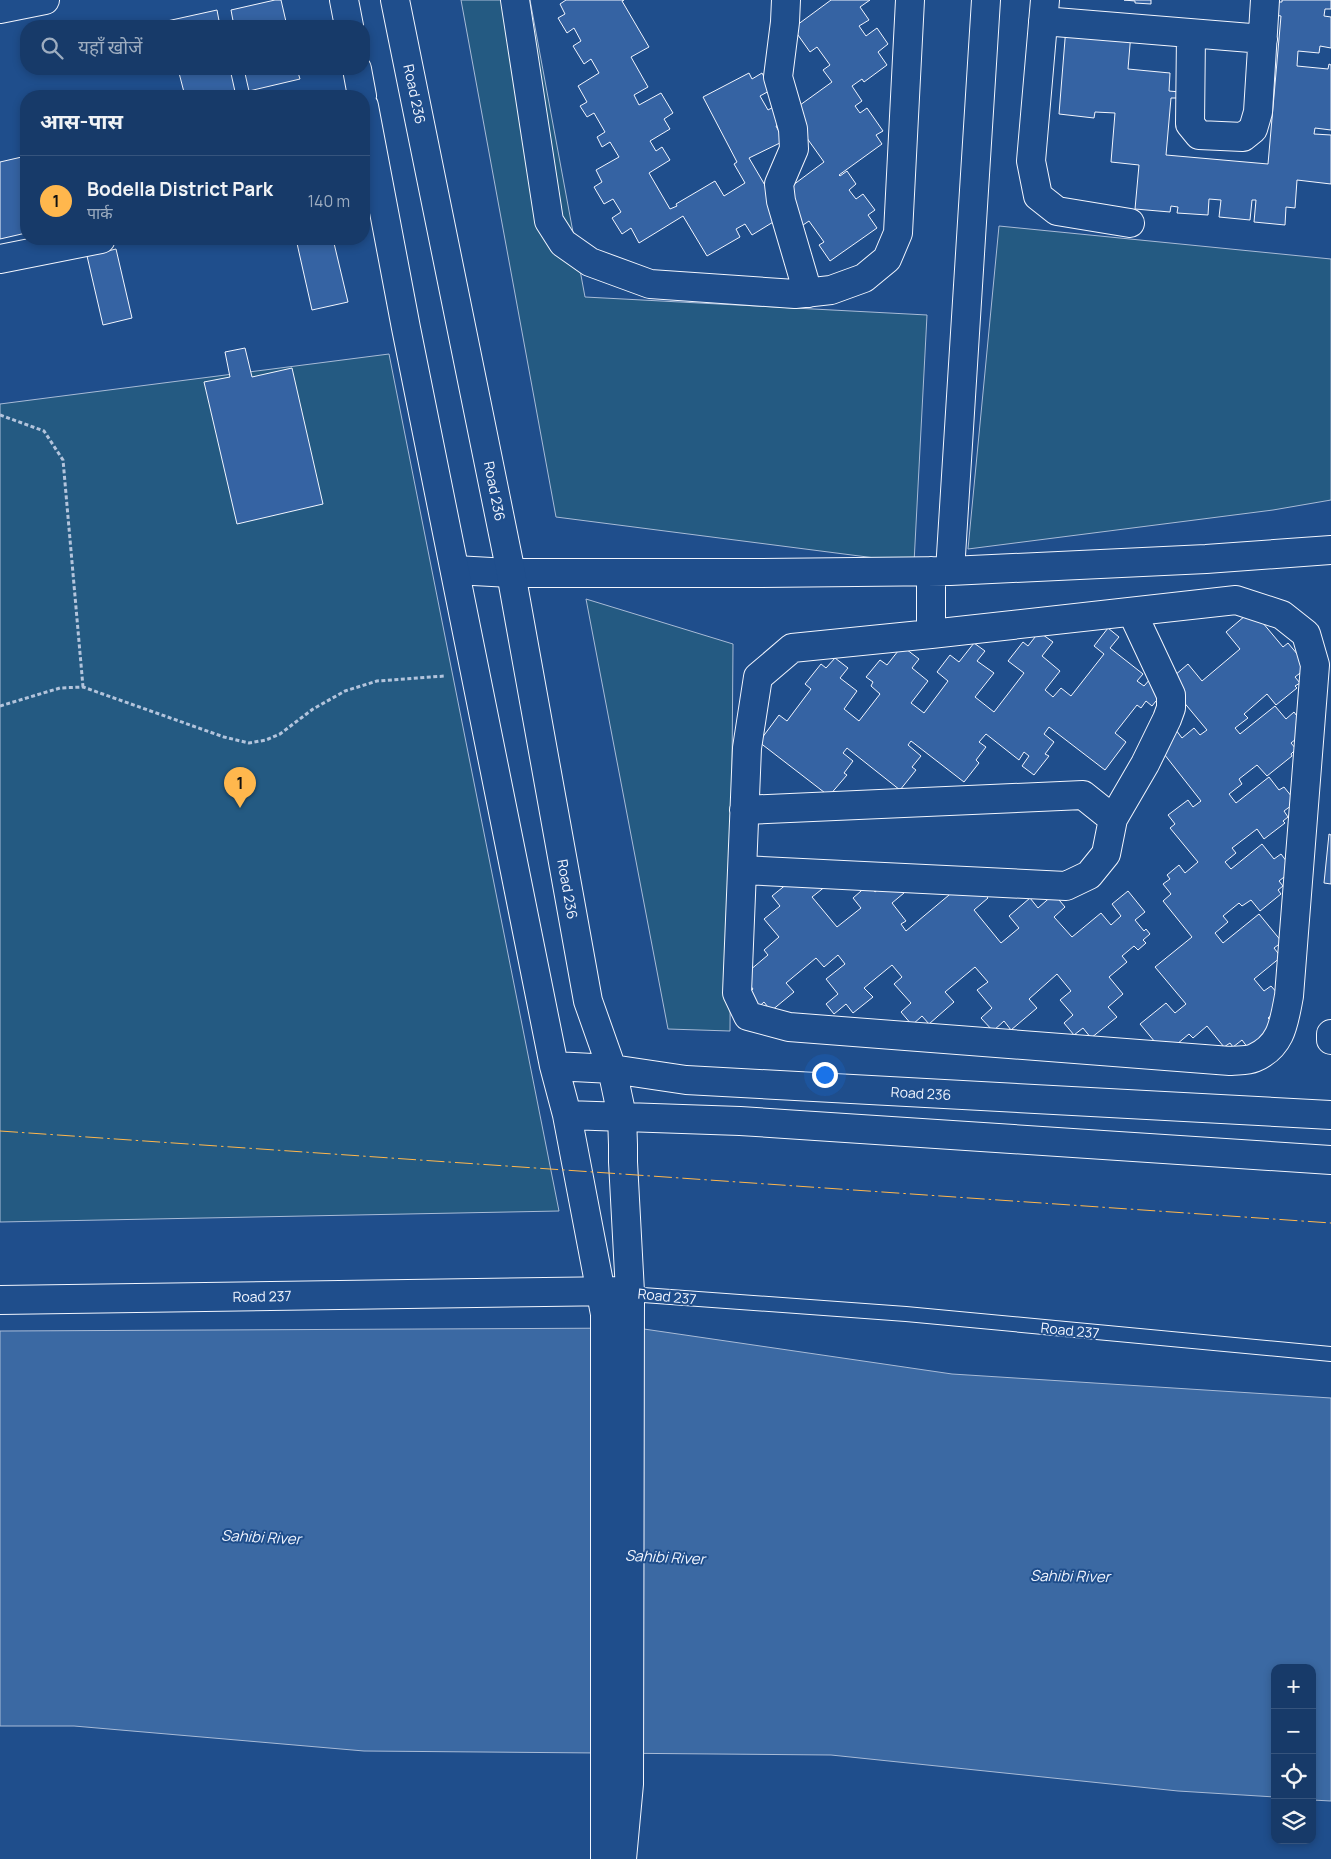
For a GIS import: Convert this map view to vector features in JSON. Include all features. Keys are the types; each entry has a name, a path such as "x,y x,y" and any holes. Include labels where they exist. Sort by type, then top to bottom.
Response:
{"street":[{"path":"0,9 45,0"},
{"path":"344,0 348,20"},
{"name":"Road 236","path":"395,0 511,573 588,1001 612,1068 686,1080 1331,1115"},
{"path":"515,0 549,221 563,243 590,262 650,284 795,294 831,290 864,278 887,259 898,233 910,0"},
{"path":"786,0 778,78 793,129 794,149 779,184 781,201 808,293"},
{"path":"931,634 940,571 986,0"},
{"path":"1190,34 1190,124 1199,135 1242,137 1253,129 1258,112 1266,0"},
{"path":"1130,223 1056,212 1038,196 1031,161 1044,11 1190,34 1263,39"},
{"path":"358,75 361,90"},
{"path":"371,187 455,570 554,1066 616,1302"},
{"path":"0,259 71,245"},
{"path":"455,570 511,573 940,571 1206,559 1331,550"},
{"path":"1236,600 1282,615 1306,634 1315,665 1289,996 1281,1034 1271,1047 1253,1059 1230,1061 789,1026 748,1016 737,993 747,748 758,677 792,648 1132,612 1236,600"},
{"path":"742,870 1066,886 1089,875 1106,854 1113,819 1145,764 1171,708 1171,695 1132,612"},
{"path":"744,810 1083,795 1113,819"},
{"path":"1331,1034 1331,1040"},
{"path":"554,1066 612,1068 622,1116 616,1302 617,1785 622,1859"},
{"path":"567,1115 740,1122 1331,1160"},
{"name":"Road 237","path":"0,1300 616,1302"},
{"path":"605,1859 617,1785"}],"lane":[{"name":"Road 237","path":"616,1302 643,1295 906,1314 1331,1354"}],"path":[{"path":"0,415 44,431 63,460 83,687"},
{"path":"0,706 60,688 83,687 224,737 249,743 266,740 280,734 313,709 345,691 377,680 426,677"}],"shaded area":[{"path":"461,0 530,0 585,297 927,315 914,563 556,517"},
{"path":"999,226 1331,259 1331,500 1273,510 968,549"},
{"path":"389,354 559,1211 0,1222 0,404"},
{"path":"586,599 733,644 730,1031 668,1029"}],"water":[{"name":"Sahibi River","path":"637,1328 952,1374 1331,1398 1331,1801 1316,1800 1316,1664 1271,1664 1271,1797 1178,1791 831,1755 364,1751 74,1726 0,1726 0,1331"}],"building":[{"path":"281,0 286,20 233,20 231,10"},
{"path":"566,0 624,0 622,1 649,47 631,57 648,87 634,95 639,105 661,93 673,113 664,119 670,129 650,141 656,151 662,147 670,160 649,173 670,209 715,181 724,196 745,183 734,164 737,162 703,97 749,73 752,79 762,73 771,90 760,96 768,110 779,104 787,119 776,126 784,141 749,158 783,216 752,235 745,224 736,229 740,237 707,256 683,216 639,243 631,228 622,234 612,218 621,212 613,199 604,204 594,187 602,182 596,170 619,157 610,142 602,147 597,137 605,132 594,113 587,117 580,106 587,102 578,86 599,73 591,59 584,64 573,46 581,41 574,28 567,33 558,18 565,14 560,4"},
{"path":"831,0 870,0 860,7 869,20 859,26 866,36 877,28 888,44 878,52 887,65 864,82 862,79 852,86 862,101 855,106 860,113 867,108 883,131 876,135 882,144 839,175 847,171 856,184 849,190 856,199 863,194 875,210 868,215 877,228 830,261 819,245 824,242 809,221 803,225 781,194 824,162 789,113 832,82 823,70 830,65 817,47 810,52 793,28"},
{"path":"1124,0 1151,0 1151,4 1135,3 1135,1"},
{"path":"1282,0 1331,0 1331,9 1325,9 1324,16 1331,17 1331,48 1320,46 1319,53 1298,51 1297,66 1328,69 1329,64 1331,65 1331,130 1315,128 1314,134 1331,135 1331,184 1297,180 1295,208 1286,207 1285,225 1254,222 1256,200 1252,200 1250,220 1219,217 1221,200 1209,199 1208,215 1177,213 1178,207 1171,206 1170,212 1135,209 1139,165 1111,162 1115,113 1095,112 1094,118 1059,114 1066,27 1131,33 1128,69 1170,73 1169,91 1180,92 1179,98 1171,98 1166,155 1268,164 1281,16 1275,15 1276,2 1282,2"},
{"path":"217,10 219,20 172,20"},
{"path":"180,75 231,75 235,90 183,90"},
{"path":"245,75 299,75 300,79 253,90 249,90"},
{"path":"20,157 20,234 0,239 0,162"},
{"path":"297,245 334,245 348,302 312,310"},
{"path":"116,249 132,318 103,325 87,256"},
{"path":"245,348 252,377 292,368 323,504 237,524 204,382 230,377 225,352"},
{"path":"1252,610 1283,647 1288,643 1308,667 1295,677 1300,683 1295,686 1297,688 1276,705 1267,694 1244,714 1248,718 1235,728 1240,734 1275,706 1286,719 1294,712 1307,730 1291,743 1296,749 1291,754 1292,756 1267,776 1257,765 1239,779 1242,784 1229,794 1236,803 1269,777 1279,790 1284,787 1296,802 1284,811 1288,817 1283,821 1285,823 1264,839 1257,829 1232,848 1236,853 1225,862 1231,869 1262,844 1274,859 1281,854 1293,870 1279,881 1283,886 1278,890 1281,894 1260,911 1251,900 1242,906 1239,903 1223,916 1228,922 1215,933 1223,943 1259,914 1282,942 1274,948 1281,957 1254,979 1264,991 1271,986 1286,1003 1268,1018 1273,1023 1271,1030 1248,1048 1242,1040 1233,1047 1230,1043 1224,1047 1207,1026 1193,1038 1189,1034 1165,1054 1140,1024 1166,1003 1175,1013 1186,1004 1155,967 1192,937 1163,901 1171,894 1163,884 1170,879 1167,875 1179,865 1185,873 1198,862 1170,828 1175,824 1168,815 1188,800 1193,807 1201,801 1157,745 1176,730 1182,738 1194,728 1200,735 1207,730 1167,682 1188,664 1202,681 1240,649 1226,632"},
{"path":"1108,628 1119,637 1110,648 1143,674 1137,681 1144,686 1151,678 1159,703 1156,701 1152,706 1146,701 1141,708 1137,705 1115,733 1126,742 1105,770 1049,727 1044,734 1054,742 1045,754 1049,756 1034,775 1022,766 1029,756 1024,752 1019,760 986,734 979,742 986,747 976,760 979,763 964,782 911,741 908,745 921,756 912,767 916,770 900,790 847,748 843,753 853,761 844,773 847,775 829,796 759,742 779,715 787,721 811,689 805,684 821,664 826,668 835,658 848,668 840,678 857,691 844,709 859,721 880,694 871,686 873,682 866,677 880,660 887,665 902,646 919,659 912,668 928,681 911,703 924,713 948,681 937,672 950,655 959,662 974,643 985,651 977,661 994,673 975,697 994,712 1024,673 1008,661 1023,642 1028,646 1039,632 1053,642 1042,656 1060,671 1045,690 1053,697 1061,688 1071,696 1104,654 1094,646"},
{"path":"1329,834 1331,835 1331,884 1324,883"},
{"path":"798,875 826,886 812,897 837,927 861,908 853,898 869,884 875,892 892,878 904,893 892,903 906,921 901,924 906,931 961,885 975,883 988,898 974,910 1001,943 1019,928 1009,916 1030,898 1038,908 1054,894 1065,907 1054,917 1072,937 1101,913 1111,925 1121,916 1112,904 1128,891 1145,912 1135,920 1144,931 1146,929 1150,934 1143,940 1146,943 1138,950 1134,946 1122,956 1127,962 1109,977 1123,994 1108,1007 1117,1017 1091,1038 1083,1028 1074,1035 1064,1023 1073,1015 1060,1000 1071,991 1057,974 1029,999 1037,1008 1011,1030 1004,1021 993,1031 981,1018 992,1008 977,990 988,982 975,967 945,992 954,1002 929,1024 922,1016 912,1025 901,1012 911,1003 894,984 902,977 892,965 864,988 873,997 853,1013 846,1004 834,1014 826,1004 838,994 826,979 845,964 838,955 824,967 816,958 786,983 794,992 771,1011 764,1002 755,1010 744,997 753,989 743,976 768,955 764,950 779,937 764,919 780,906 772,896"}],"power":[{"path":"0,1131 1331,1223"}],"place":[{"name":"Bodella District Park","path":"240,808"}]}
